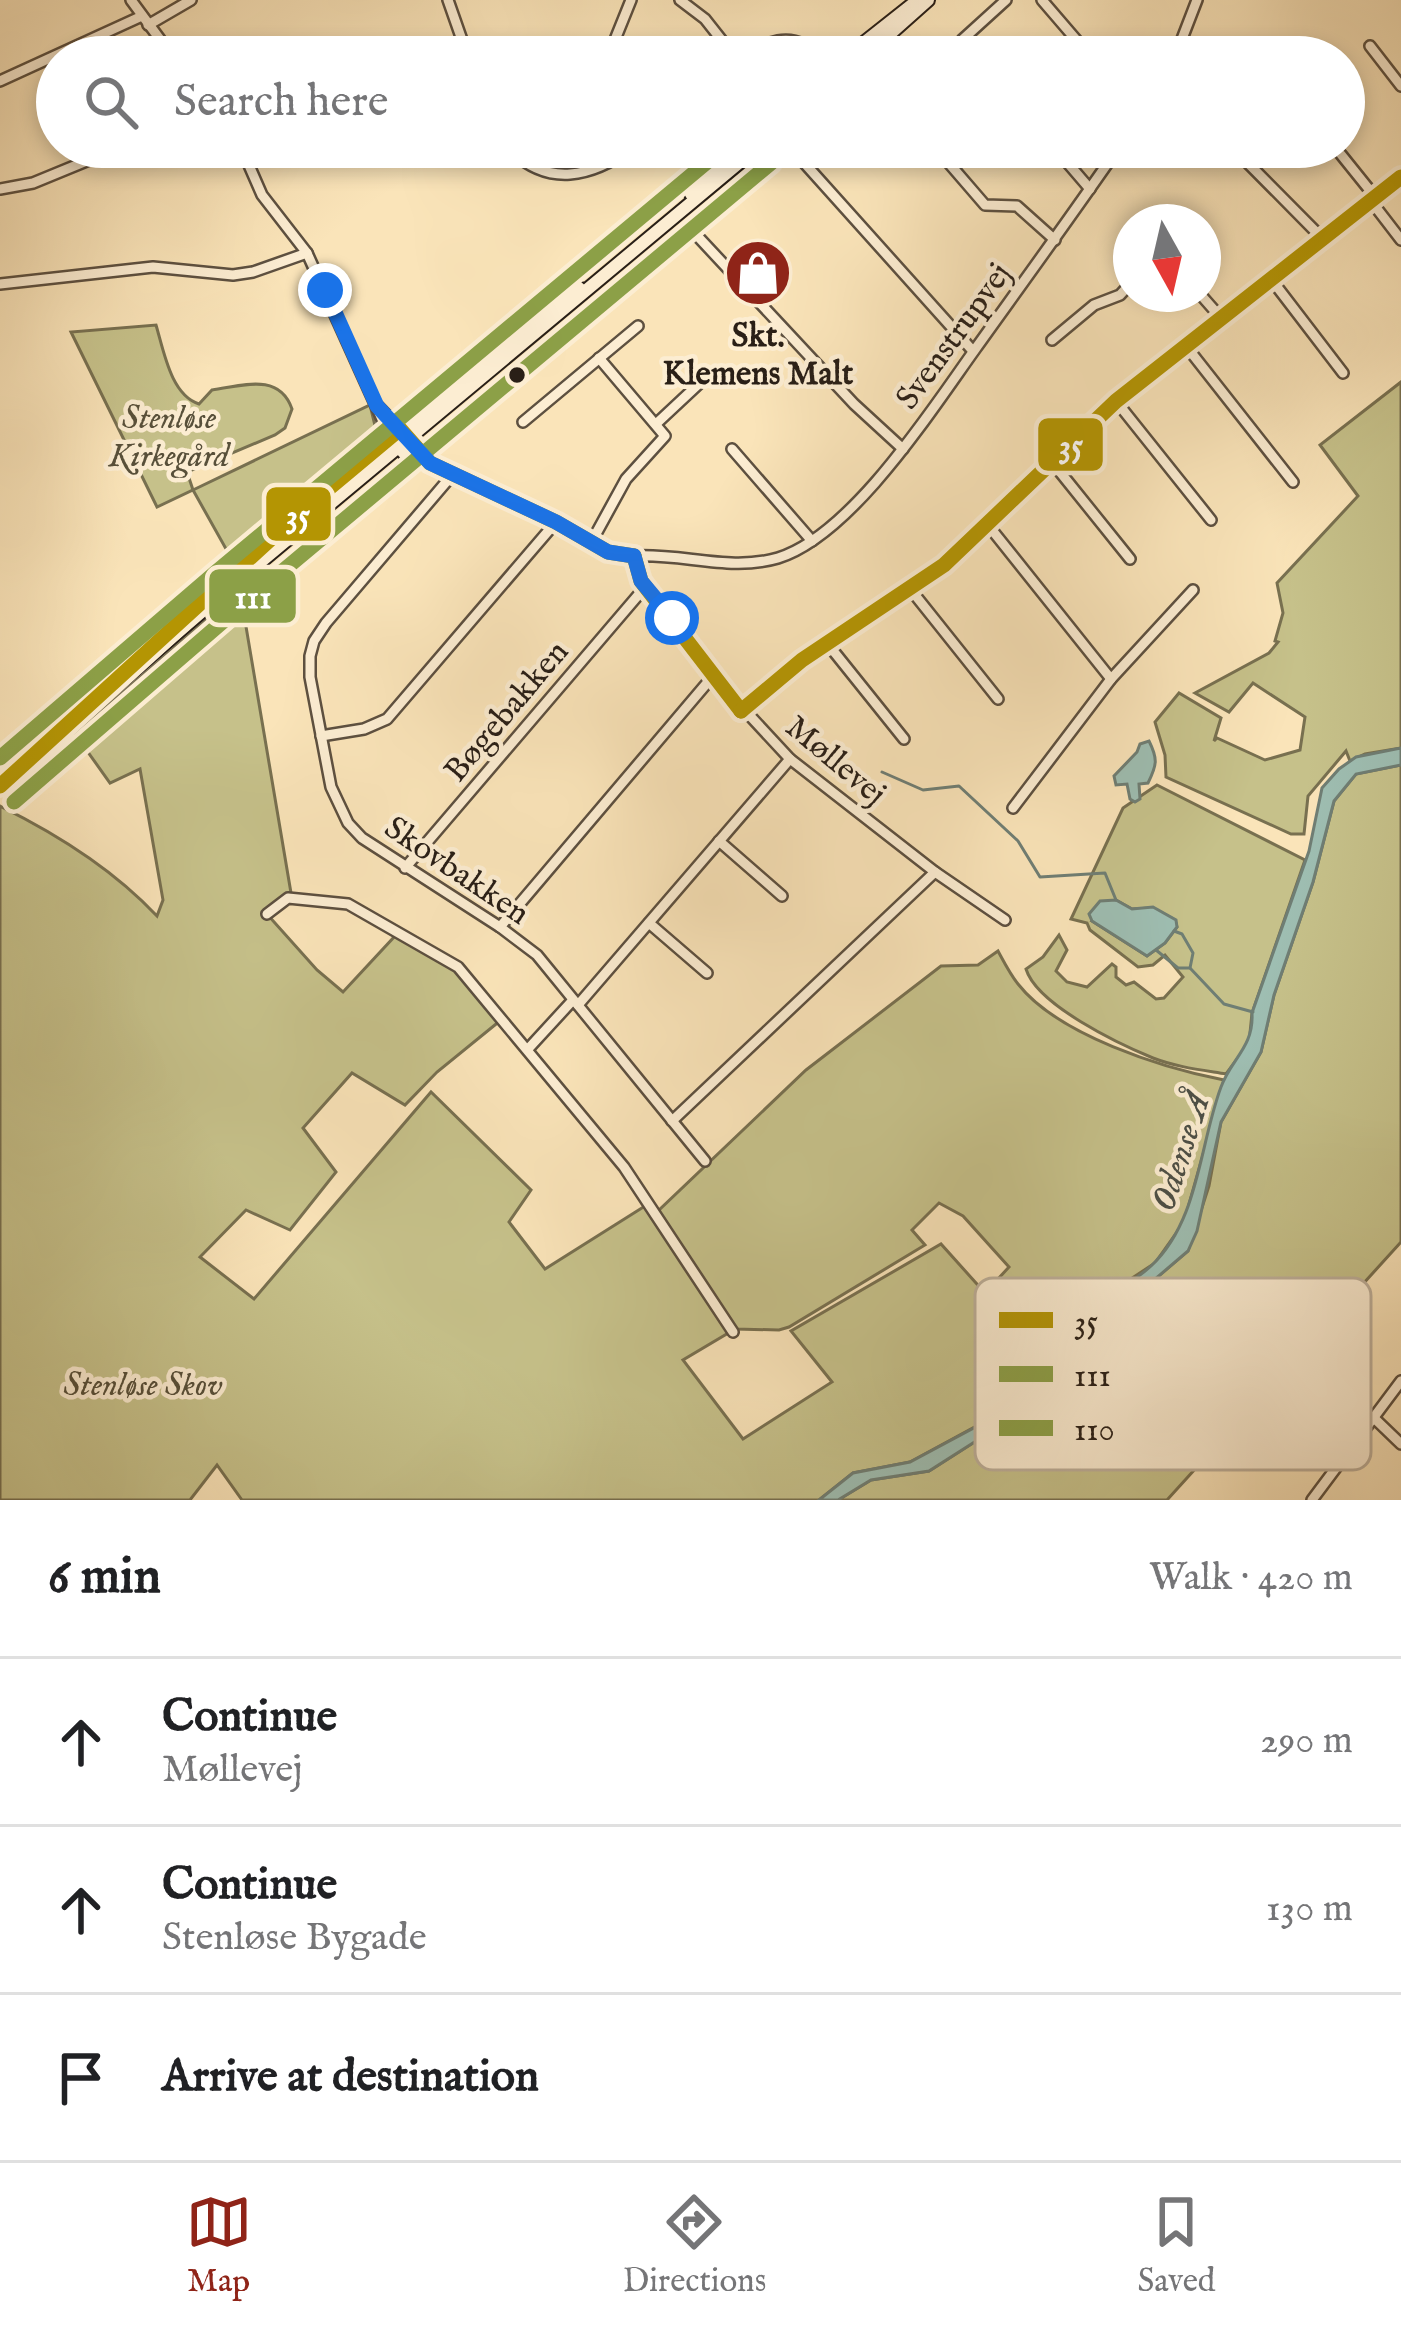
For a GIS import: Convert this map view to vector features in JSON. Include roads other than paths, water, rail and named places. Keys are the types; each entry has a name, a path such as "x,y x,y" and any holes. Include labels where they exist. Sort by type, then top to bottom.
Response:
{"street":[{"path":"130,0 157,36"},
{"path":"108,36 191,0"},
{"path":"448,0 461,36"},
{"path":"615,36 632,0"},
{"path":"680,0 720,36"},
{"path":"873,36 918,0"},
{"path":"888,36 928,0"},
{"path":"966,36 1006,0"},
{"path":"1042,0 1073,36"},
{"path":"1183,36 1197,0"},
{"path":"1370,46 1401,86"},
{"path":"0,80 36,65"},
{"path":"0,190 68,168"},
{"path":"250,168 262,195 307,254 377,406 399,438 430,463 621,556 634,556"},
{"path":"541,168 561,175 603,168"},
{"path":"0,786 399,438 638,242 719,168"},
{"path":"399,438 732,168"},
{"path":"809,168 974,351"},
{"path":"953,168 985,205 1017,206 1055,240"},
{"path":"1072,168 1090,189"},
{"name":"Svenstrupvej","path":"634,556 666,554 730,565 757,563 812,541 903,449 1104,168"},
{"path":"1253,168 1323,239"},
{"path":"1350,168 1401,240"},
{"path":"741,711 826,644 911,590 988,525 1116,401 1401,178"},
{"path":"689,227 854,404 903,449"},
{"path":"0,284 153,267 232,275 307,254"},
{"path":"1271,280 1343,373"},
{"path":"1052,340 1094,304 1113,298"},
{"path":"1216,312 1222,319"},
{"path":"524,422 638,326"},
{"path":"1186,346 1293,482"},
{"path":"592,541 626,479 665,436 599,358"},
{"path":"657,423 704,380"},
{"path":"1116,401 1211,520"},
{"path":"732,449 812,541"},
{"path":"1052,462 1130,559"},
{"name":"Skovbakken","path":"453,474 314,640 310,677 331,787 348,823 362,838 537,956 705,1161"},
{"path":"321,736 364,729 386,719 556,522"},
{"path":"988,525 1111,679"},
{"name":"Møllevej","path":"634,556 638,577 741,711 790,759 1005,920"},
{"name":"Bøgebakken","path":"405,868 646,586"},
{"path":"911,590 998,699"},
{"path":"1013,808 1111,679 1192,590"},
{"path":"826,644 904,740"},
{"path":"500,927 713,676"},
{"path":"528,1049 576,1003 790,759"},
{"path":"719,841 782,896"},
{"path":"672,1121 935,872"},
{"path":"267,914 287,898 348,904 458,967 624,1166 733,1332"},
{"path":"649,922 706,973"},
{"path":"1371,1422 1401,1381"},
{"path":"1374,1418 1401,1444"},
{"path":"1312,1500 1335,1470"}],"waterway":[{"path":"882,772 923,790 959,786 1018,841 1040,877 1105,873 1116,900"},
{"path":"1174,931 1182,934 1193,953 1190,968 1224,1004 1253,1012"},
{"path":"1156,950 1178,968 1190,968"}],"place":[{"name":"Skt. Klemens Malt","path":"758,273"}],"park label":[{"name":"Stenløse Kirkegård","path":"169,435"},
{"name":"Stenløse Skov","path":"143,1383"}],"water label":[{"name":"Odense Å","path":"1179,1151"}]}
